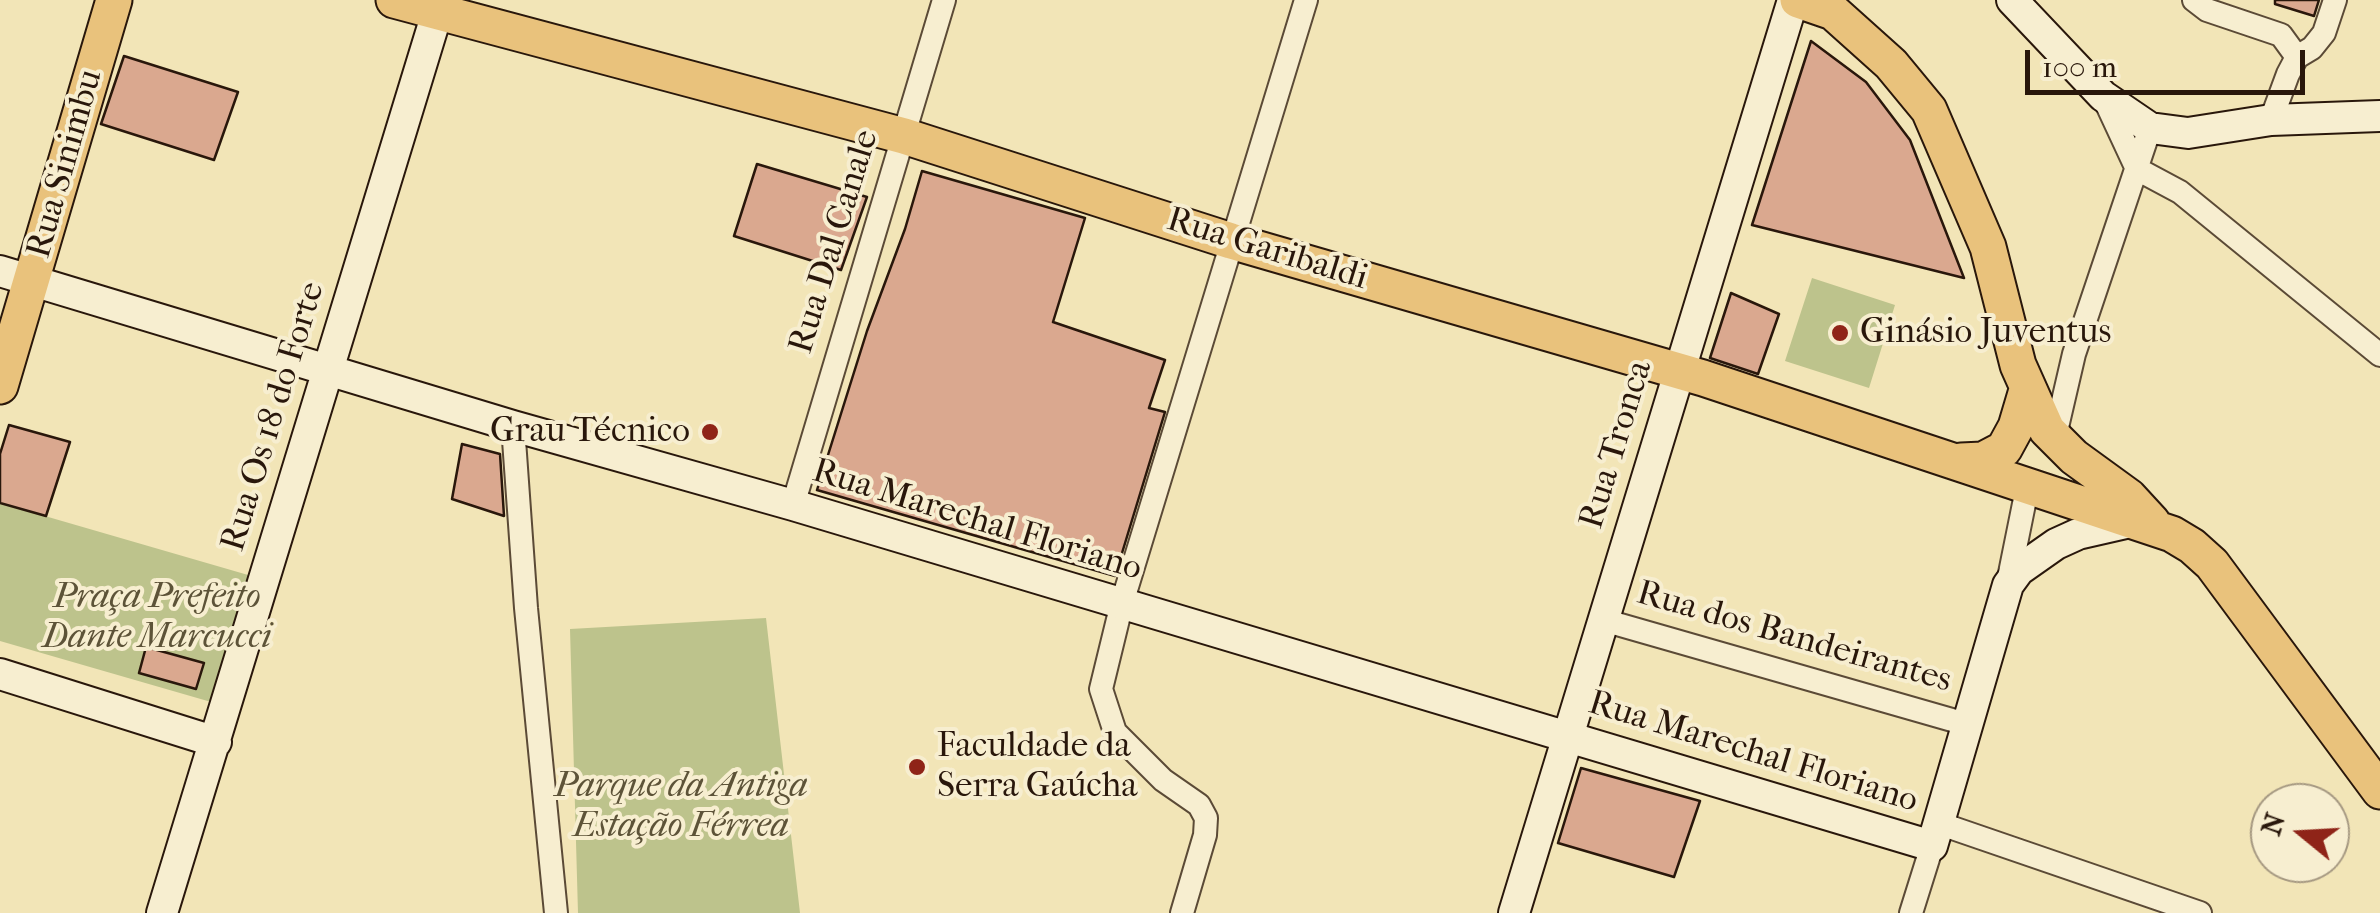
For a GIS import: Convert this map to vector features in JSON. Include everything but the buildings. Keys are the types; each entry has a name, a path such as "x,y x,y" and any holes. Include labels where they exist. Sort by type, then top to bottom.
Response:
{"main road":[{"name":"Rua Sinimbu","path":"0,386 16,276 114,0"},
{"name":"Rua Garibaldi","path":"394,0 439,6 904,136 1231,240 1679,371 2145,524"},
{"path":"1796,0 1829,6 1891,64 1929,110 1988,247 2022,377 2054,440 2130,497 2145,524 2192,546 2212,564 2380,792"},
{"path":"1961,461 1983,460 2004,449 2016,427 2022,377"}],"street":[{"name":"Rua Dal Canale","path":"794,504 944,0"},
{"path":"1182,913 1205,836 1206,818 1199,805 1136,755 1115,732 1101,690 1122,603 1306,0"},
{"name":"Rua Tronca","path":"1514,913 1796,0"},
{"path":"2012,0 2103,96 2150,128 2188,133 2271,120 2380,116"},
{"path":"2194,0 2206,10 2280,35 2297,57"},
{"path":"2271,120 2297,57 2312,48 2324,32 2336,0"},
{"name":"Rua Os 18 do Forte","path":"162,913 439,6"},
{"path":"2103,96 2136,169 2180,192 2380,355"},
{"path":"2054,440 2074,354 2150,128"},
{"name":"Rua Marechal Floriano","path":"16,276 1568,736 1935,834"},
{"path":"2022,377 2028,372 2053,372 2074,354"},
{"path":"513,426 526,608 556,913"},
{"path":"1910,913 2008,585 2028,484"},
{"path":"2008,585 2019,570 2078,534 2145,524"},
{"name":"Rua dos Bandeirantes","path":"1603,620 1966,724"},
{"path":"0,674 216,742"},
{"path":"1935,834 2200,913"}],"green space":[{"name":"Ginásio Juventus","path":"1812,278 1895,305 1869,388 1785,361"},
{"name":"Praça Prefeito Dante Marcucci","path":"0,503 255,577 218,704 0,641"},
{"name":"Parque da Antiga Estação Férrea","path":"766,618 800,913 578,913 570,629"}],"place":[{"name":"Ginásio Juventus","path":"1840,333"},
{"name":"Grau Técnico","path":"710,432"},
{"name":"Faculdade da Serra Gaúcha","path":"917,767"}]}
